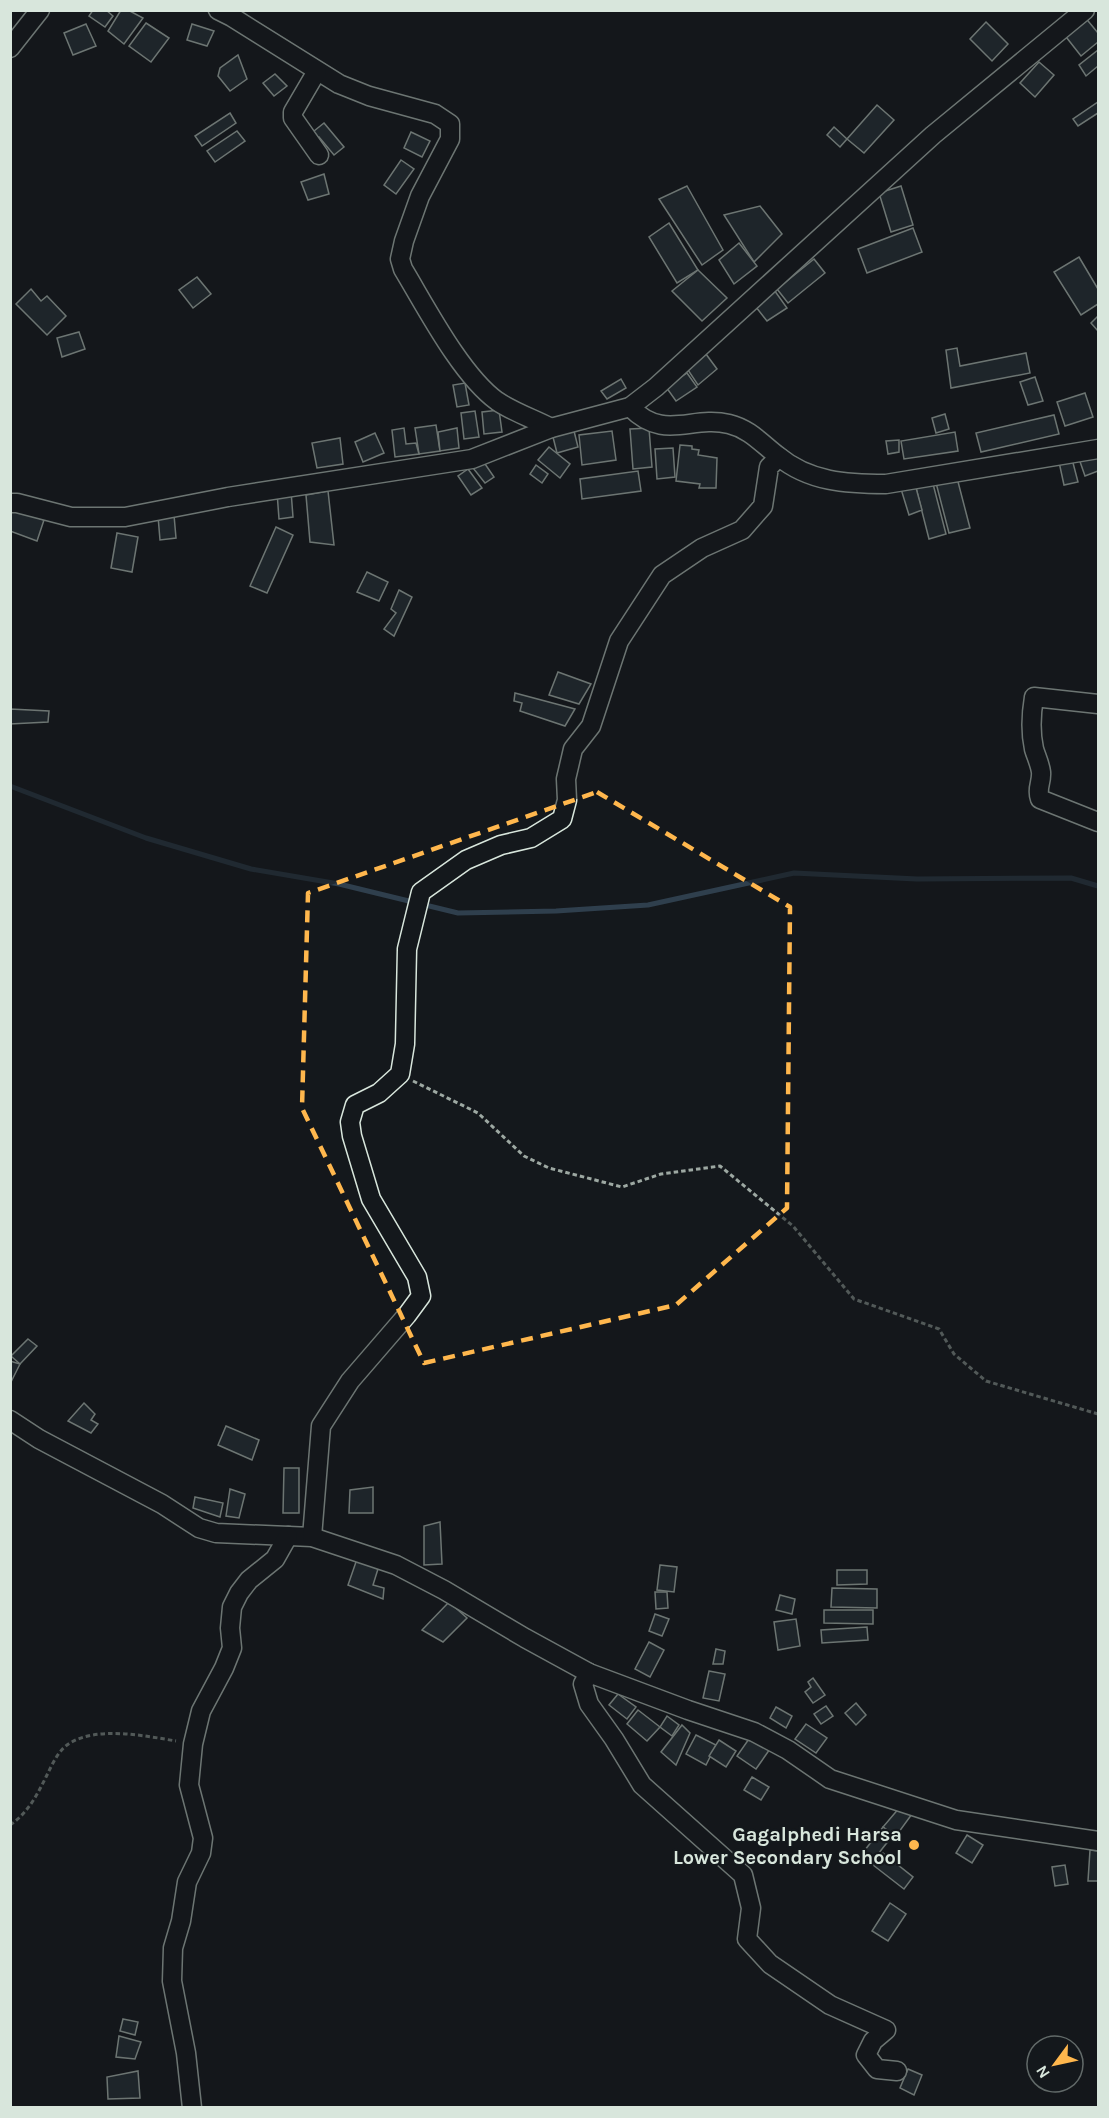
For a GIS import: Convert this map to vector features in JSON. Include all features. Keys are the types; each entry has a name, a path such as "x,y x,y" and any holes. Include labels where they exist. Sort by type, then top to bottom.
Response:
{"street":[{"path":"10,48 39,10"},
{"path":"218,10 339,84 369,96 435,114 450,124 450,139 420,196 404,241 400,259 403,269 453,351 482,388 498,401 551,428"},
{"path":"10,503 71,517 125,517 228,497 472,459 551,428 630,407 656,387 933,135 1085,10"},
{"path":"317,70 293,112 293,118 319,155"},
{"path":"630,407 640,418 669,427 702,423 728,424 751,433 779,457 810,476 851,484 886,484 1098,449"},
{"path":"312,1536 321,1425 350,1381 421,1296 417,1277 371,1199 350,1122 355,1105 380,1093 400,1074 406,1036 407,949 421,892 466,861 501,845 531,838 562,819 567,800 566,779 573,749 591,726 619,641 662,575 702,548 741,530 763,506 769,467 779,457"},
{"path":"1098,704 1034,697 1030,722 1040,768 1041,779 1037,791 1040,799 1098,822"},
{"path":"10,1420 39,1439 162,1504 199,1528 216,1533 312,1536 396,1565 589,1673 754,1732 788,1750 830,1779 956,1820 1098,1841"},
{"path":"192,2108 186,2053 172,1981 173,1948 181,1921 187,1882 201,1853 203,1838 189,1785 193,1744 201,1711 225,1668 232,1648 230,1628 235,1600 249,1580 274,1559 288,1536"},
{"path":"589,1673 584,1684 589,1704 614,1738 642,1785 742,1875 751,1908 747,1939 770,1964 830,2004 886,2030 873,2041 866,2055 877,2069 897,2071"}],"path":[{"path":"400,1074 478,1113 524,1156 549,1168 622,1187 661,1174 720,1166 793,1226 854,1299 939,1329 954,1354 986,1381 1098,1414"},
{"path":"10,1825 31,1806 56,1757 69,1743 87,1736 129,1734 193,1744"}],"highlighted area":[{"path":"597,792 790,907 787,1208 676,1305 424,1363 302,1108 308,893"}],"building":[{"path":"93,10 106,10 113,16 105,27 89,16"},
{"path":"121,10 128,10 143,18 124,44 108,31"},
{"path":"1084,16 1098,33 1098,42 1081,56 1063,33"},
{"path":"986,22 1008,44 992,61 970,39"},
{"path":"146,23 169,38 151,62 129,46"},
{"path":"86,24 96,46 73,55 64,33"},
{"path":"192,24 214,31 207,46 187,40"},
{"path":"1098,50 1098,66 1086,76 1079,65"},
{"path":"238,55 247,79 230,91 218,76 220,68"},
{"path":"1039,62 1054,75 1035,97 1020,83"},
{"path":"275,74 287,86 274,96 263,83"},
{"path":"1098,102 1098,113 1078,126 1073,119"},
{"path":"877,105 894,120 864,153 847,139"},
{"path":"230,113 236,123 202,146 195,136"},
{"path":"324,123 344,147 334,155 319,137 314,141 309,135"},
{"path":"834,127 847,139 840,147 827,135"},
{"path":"237,131 245,141 215,162 207,151"},
{"path":"411,132 430,141 422,157 404,148"},
{"path":"401,160 414,169 396,194 384,185"},
{"path":"324,174 329,194 308,200 301,182"},
{"path":"687,186 723,250 702,265 659,199"},
{"path":"901,186 913,225 891,232 879,193"},
{"path":"760,206 782,234 754,262 724,215"},
{"path":"669,223 698,270 677,283 649,237"},
{"path":"913,228 922,252 867,273 858,249"},
{"path":"739,243 757,266 734,284 719,260"},
{"path":"1079,257 1098,289 1098,304 1081,315 1054,272"},
{"path":"814,259 825,273 788,303 777,289"},
{"path":"698,270 727,298 702,321 672,291"},
{"path":"197,277 211,294 193,308 179,290"},
{"path":"772,287 787,308 767,321 752,302"},
{"path":"31,289 41,301 47,296 66,316 47,335 16,304"},
{"path":"1098,316 1098,331 1091,323"},
{"path":"79,332 85,349 62,357 57,338"},
{"path":"957,348 960,366 1026,353 1030,373 951,388 946,350"},
{"path":"703,350 717,369 698,385 686,367"},
{"path":"687,373 697,387 676,401 666,387"},
{"path":"1035,377 1043,401 1028,405 1020,382"},
{"path":"621,379 626,388 607,399 601,391"},
{"path":"465,383 469,405 457,407 453,385"},
{"path":"1085,393 1093,417 1065,426 1057,402"},
{"path":"499,410 502,432 484,434 482,412"},
{"path":"475,411 479,437 464,439 461,413"},
{"path":"945,414 949,429 936,433 932,418"},
{"path":"1054,415 1059,434 981,452 976,433"},
{"path":"436,425 440,451 419,454 415,428"},
{"path":"404,428 406,444 416,443 419,454 395,457 392,430"},
{"path":"457,428 459,448 440,451 438,432"},
{"path":"649,428 652,467 633,469 630,429"},
{"path":"574,431 578,447 557,453 553,437"},
{"path":"612,431 616,460 582,465 579,435"},
{"path":"955,432 958,451 904,459 901,441"},
{"path":"375,433 384,453 363,462 355,442"},
{"path":"340,438 343,464 317,468 312,443"},
{"path":"899,440 899,452 888,454 886,441"},
{"path":"680,445 692,446 692,449 699,450 698,455 717,458 716,488 699,488 700,484 676,481"},
{"path":"1098,446 1098,471 1085,476 1077,453"},
{"path":"549,447 570,464 560,478 538,460"},
{"path":"673,448 675,477 657,479 655,449"},
{"path":"1072,459 1078,482 1064,485 1059,462"},
{"path":"483,461 494,477 485,483 473,468"},
{"path":"536,465 548,474 542,483 530,474"},
{"path":"468,469 482,488 471,495 458,476"},
{"path":"638,471 641,491 582,499 580,479"},
{"path":"956,474 970,528 949,533 935,479"},
{"path":"932,480 946,534 929,539 915,484"},
{"path":"915,484 922,510 909,515 901,489"},
{"path":"291,491 293,517 279,519 277,492"},
{"path":"328,491 334,545 310,542 306,495"},
{"path":"10,508 44,520 37,541 10,531"},
{"path":"174,515 176,538 160,540 158,516"},
{"path":"276,527 293,535 267,593 250,586"},
{"path":"117,533 138,537 132,572 111,568"},
{"path":"367,572 388,582 379,601 357,592"},
{"path":"399,590 412,597 394,636 384,629 396,613 391,609"},
{"path":"558,672 591,684 579,704 549,695"},
{"path":"515,693 575,709 565,726 520,711 522,703 514,701"},
{"path":"10,709 49,711 48,722 10,724"},
{"path":"28,1339 37,1346 20,1364 11,1356"},
{"path":"10,1361 20,1364 10,1384"},
{"path":"84,1403 95,1414 91,1420 98,1424 91,1433 68,1421"},
{"path":"226,1426 259,1440 252,1460 218,1445"},
{"path":"284,1468 299,1468 299,1513 283,1513"},
{"path":"373,1487 373,1513 349,1513 350,1490"},
{"path":"230,1489 245,1494 239,1518 226,1516"},
{"path":"195,1497 223,1503 220,1517 193,1508"},
{"path":"440,1522 442,1564 424,1565 424,1526"},
{"path":"357,1559 378,1569 373,1585 384,1588 383,1599 348,1585"},
{"path":"660,1565 677,1567 674,1592 657,1590"},
{"path":"837,1570 867,1570 867,1584 837,1585"},
{"path":"832,1588 877,1589 877,1608 831,1607"},
{"path":"655,1592 667,1592 668,1608 656,1609"},
{"path":"780,1595 795,1599 792,1614 776,1610"},
{"path":"449,1602 467,1618 443,1642 422,1630"},
{"path":"824,1610 873,1610 873,1624 824,1623"},
{"path":"655,1614 669,1619 662,1636 649,1631"},
{"path":"796,1619 800,1646 778,1650 774,1622"},
{"path":"867,1627 868,1640 822,1643 821,1630"},
{"path":"649,1642 664,1650 650,1677 635,1669"},
{"path":"716,1649 725,1651 723,1664 713,1664"},
{"path":"709,1671 725,1674 719,1701 703,1698"},
{"path":"813,1678 825,1695 813,1703 805,1692 811,1687 808,1682"},
{"path":"618,1694 636,1707 627,1719 609,1705"},
{"path":"856,1703 866,1715 856,1725 845,1713"},
{"path":"826,1706 833,1716 821,1724 814,1714"},
{"path":"776,1707 792,1716 786,1728 770,1718"},
{"path":"638,1710 660,1727 647,1741 627,1724"},
{"path":"667,1716 679,1725 672,1736 660,1727"},
{"path":"806,1724 827,1738 816,1753 795,1739"},
{"path":"682,1725 690,1733 676,1765 661,1752"},
{"path":"696,1735 716,1745 706,1765 686,1754"},
{"path":"751,1736 770,1749 756,1769 737,1756"},
{"path":"719,1740 736,1751 726,1767 709,1756"},
{"path":"752,1777 769,1787 761,1800 744,1790"},
{"path":"900,1807 912,1814 896,1836 883,1827"},
{"path":"883,1827 893,1835 871,1863 861,1855"},
{"path":"967,1835 983,1845 972,1863 956,1853"},
{"path":"1090,1850 1098,1851 1098,1881 1088,1881"},
{"path":"883,1853 913,1877 904,1889 873,1865"},
{"path":"1065,1865 1068,1884 1055,1886 1052,1867"},
{"path":"890,1903 906,1914 888,1941 872,1931"},
{"path":"123,2019 138,2022 135,2035 120,2031"},
{"path":"119,2036 141,2042 135,2059 116,2057"},
{"path":"908,2069 922,2075 914,2095 900,2088"},
{"path":"138,2071 140,2098 108,2099 107,2077"}],"waterway":[{"path":"10,786 146,838 251,869 339,884 458,913 556,911 648,905 794,873 917,879 1071,878 1098,886"}],"place":[{"name":"Gagalphedi Harsa Lower Secondary School","path":"914,1845"}]}
